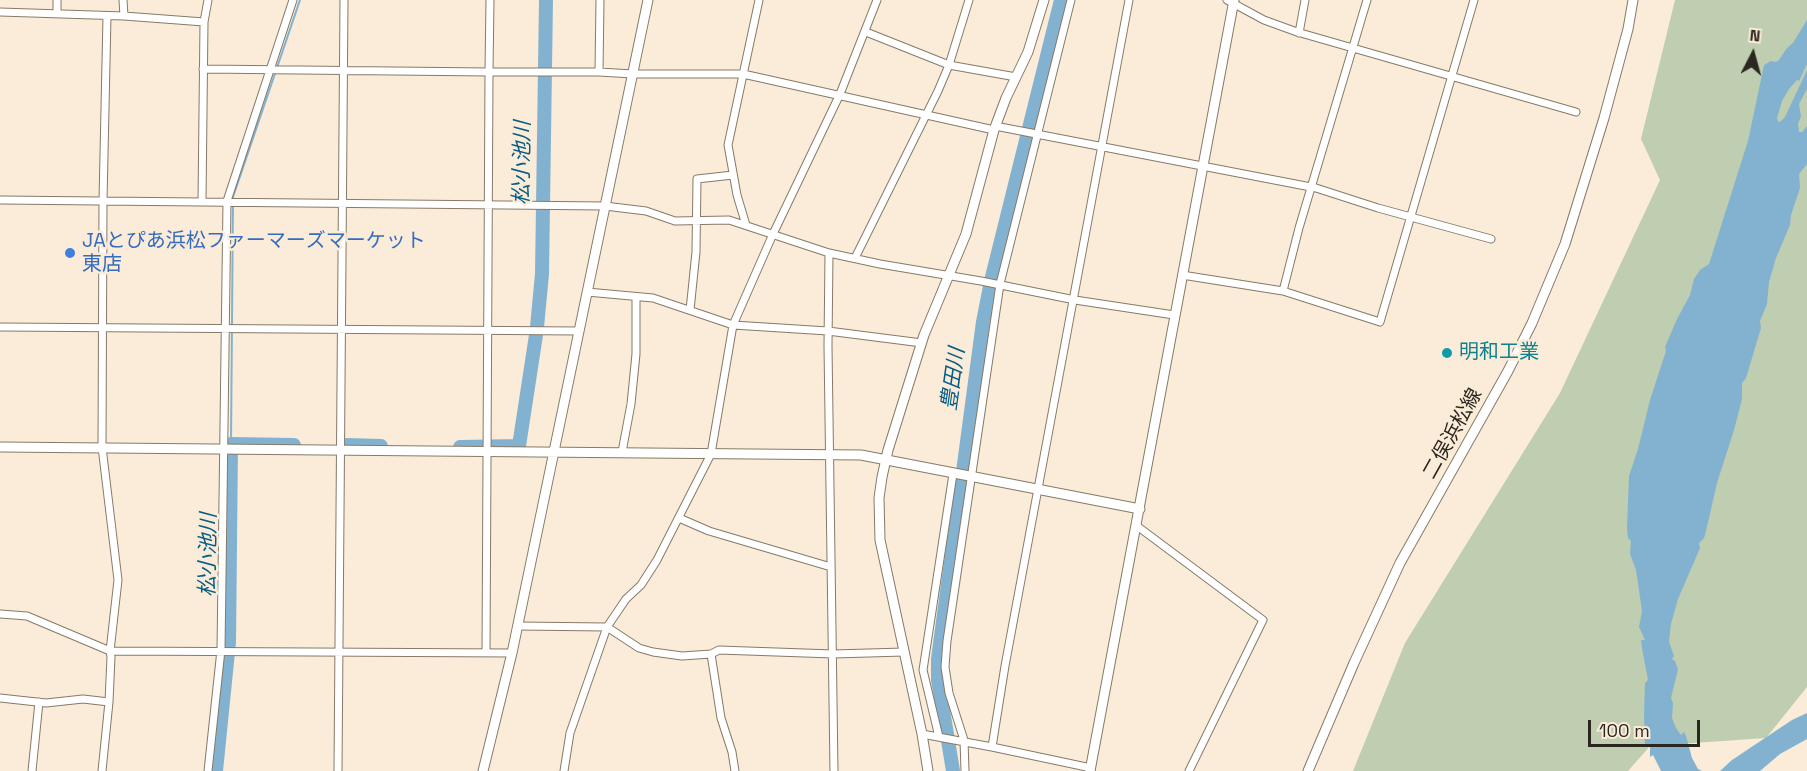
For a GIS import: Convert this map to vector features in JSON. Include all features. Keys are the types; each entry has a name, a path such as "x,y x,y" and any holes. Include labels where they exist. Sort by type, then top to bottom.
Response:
{"street":[{"path":"57,0 57,14"},
{"path":"123,0 124,16"},
{"path":"201,201 204,22 208,0"},
{"path":"208,771 221,651 228,201 293,0"},
{"path":"338,771 344,0"},
{"path":"483,771 512,653 648,0"},
{"path":"746,225 728,145 759,0"},
{"path":"564,771 570,733 607,627 626,599 641,585 679,518 711,454 733,325 773,234 840,94 877,0"},
{"path":"855,258 949,65 969,0"},
{"path":"928,771 880,540 879,498 885,459 922,343 966,234 994,128 1037,29 1044,0"},
{"path":"965,771 962,740 949,693 945,667 947,641 1000,284 1071,0"},
{"path":"992,747 1005,666 1130,0"},
{"path":"1299,33 1305,0"},
{"path":"1283,291 1367,0"},
{"path":"1182,274 1283,291 1380,322 1474,0"},
{"name":"二俣浜松線","path":"1308,771 1400,563 1532,324 1561,254 1604,118 1628,29 1633,0"},
{"path":"486,654 490,1"},
{"path":"599,72 600,1"},
{"path":"922,734 962,740 1090,770 1137,526 1232,1 1264,20 1299,33 1576,112"},
{"path":"0,12 124,16 204,22"},
{"path":"102,771 109,702 110,651 118,580 102,447 103,201 107,16"},
{"path":"866,32 949,65 1016,77"},
{"path":"203,69 743,74 926,115 1312,187 1491,239"},
{"path":"690,310 697,221 697,179 733,175"},
{"path":"0,200 605,206 645,211 675,221 729,220 829,253 1075,300 1174,315"},
{"path":"829,253 829,454 834,771"},
{"path":"587,292 653,298 733,325 828,331 922,343"},
{"path":"622,452 631,404 636,354 636,297"},
{"path":"0,327 579,331"},
{"path":"0,447 861,455 1140,509"},
{"path":"941,737 923,670 955,474"},
{"path":"679,518 708,531 831,567"},
{"path":"1137,526 1263,620 1189,771"},
{"path":"0,614 27,616 110,651 512,653"},
{"path":"517,626 607,627 639,648 682,656 711,654 719,650 833,654 904,652"},
{"path":"711,654 721,718 732,752 735,771"},
{"path":"0,698 39,702 83,699 109,702"},
{"path":"32,771 39,702"}],"green space":[{"path":"1675,0 1807,0 1807,687 1766,738 1650,746 1628,771 1353,771 1405,643 1560,393 1660,180 1641,139"}],"water":[{"path":"1807,20 1807,64 1799,81 1797,80 1789,89 1782,101 1777,118 1780,122 1785,117 1807,70 1807,89 1799,104 1801,116 1798,124 1799,132 1807,126 1807,164 1799,174 1800,188 1790,225 1769,282 1767,304 1760,321 1761,328 1746,378 1742,383 1742,399 1717,483 1704,538 1699,543 1700,548 1678,599 1671,624 1669,642 1674,656 1672,659 1678,669 1671,698 1672,718 1681,735 1684,732 1692,758 1698,769 1702,771 1661,771 1653,755 1650,757 1650,746 1645,747 1645,683 1648,680 1641,640 1645,640 1639,627 1642,611 1627,529 1629,476 1666,351 1665,347 1690,295 1694,279 1700,270 1709,264 1748,141 1764,65 1779,60"},
{"path":"1807,713 1807,739 1780,754 1760,771 1720,771 1732,760 1792,720"}],"waterway":[{"path":"231,444 233,197 300,0"},
{"name":"松小池川","path":"537,327 542,274 546,0"},
{"name":"豊田川","path":"953,771 938,680 938,659 983,322 991,281 1061,0"},
{"name":"松小池川","path":"460,447 519,446 536,335"},
{"name":"松小池川","path":"216,771 229,642 231,444 294,445"},
{"name":"松小池川","path":"347,445 381,446"}],"place":[{"name":"JAとぴあ浜松ファーマーズマーケット 東店","path":"70,253"},
{"name":"明和工業","path":"1447,353"}]}
